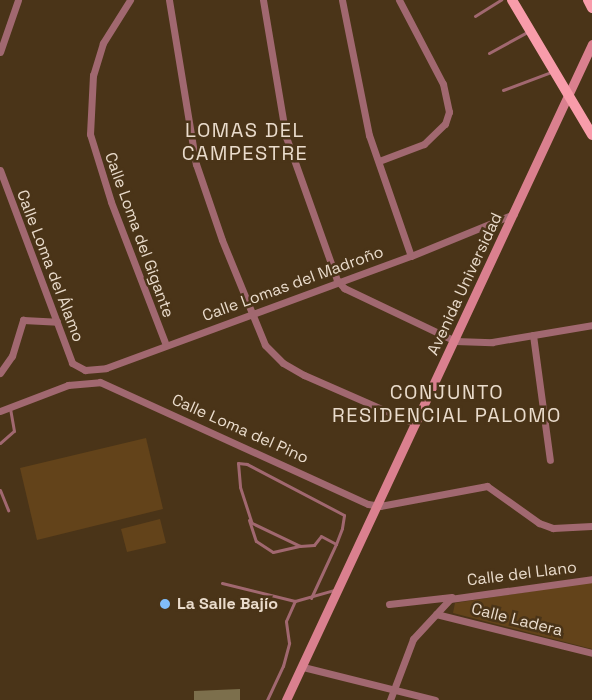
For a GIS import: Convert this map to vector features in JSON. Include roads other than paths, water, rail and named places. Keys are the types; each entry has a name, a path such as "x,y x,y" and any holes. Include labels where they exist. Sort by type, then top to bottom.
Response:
{"main road":[{"path":"512,0 592,135"},
{"path":"588,0 592,8"}],"street":[{"path":"0,52 18,0"},
{"name":"Calle Loma del Gigante","path":"130,0 103,43 93,75 90,134 108,192 166,345"},
{"path":"169,0 196,164 265,345 283,363 416,424"},
{"path":"262,0 286,138 337,280 350,291 454,341 473,344 592,325"},
{"path":"342,0 362,109 411,256"},
{"path":"379,161 424,144 445,124 449,112 443,84 399,0"},
{"name":"Avenida Universidad","path":"286,700 380,506 592,44"},
{"name":"Calle Loma del Álamo","path":"0,170 72,363 79,369"},
{"name":"Calle Lomas del Madroño","path":"79,369 106,368 337,280 411,256 514,213"},
{"path":"0,373 12,356 23,320 57,322"},
{"path":"533,335 550,460"},
{"name":"Calle Loma del Pino","path":"10,407 88,382 110,385 368,504 380,506"},
{"path":"0,411 10,407"},
{"path":"380,506 487,486 539,523 553,528 592,526"},
{"name":"Calle del Llano","path":"389,604 592,579"},
{"name":"Calle del Llano","path":"390,700 413,639 455,597"},
{"name":"Calle Ladera","path":"436,614 592,653"},
{"path":"303,667 435,700"}],"lane":[{"path":"475,15 501,0"},
{"path":"489,53 530,30"},
{"path":"502,90 553,71"},
{"path":"0,443 14,431 10,407"},
{"path":"311,598 336,544 345,518 342,512 242,462 237,467 248,518 256,541 273,552 314,545 321,536 336,544"},
{"path":"0,490 8,510"},
{"path":"248,518 300,546"},
{"path":"222,583 295,601 311,598 340,587"},
{"path":"267,700 284,666 288,643 286,621 295,601"}],"place":[{"name":"La Salle Bajío","path":"165,604"}],"district":[{"name":"LOMAS DEL CAMPESTRE","path":"245,142"},
{"name":"CONJUNTO RESIDENCIAL PALOMO","path":"447,404"}]}
